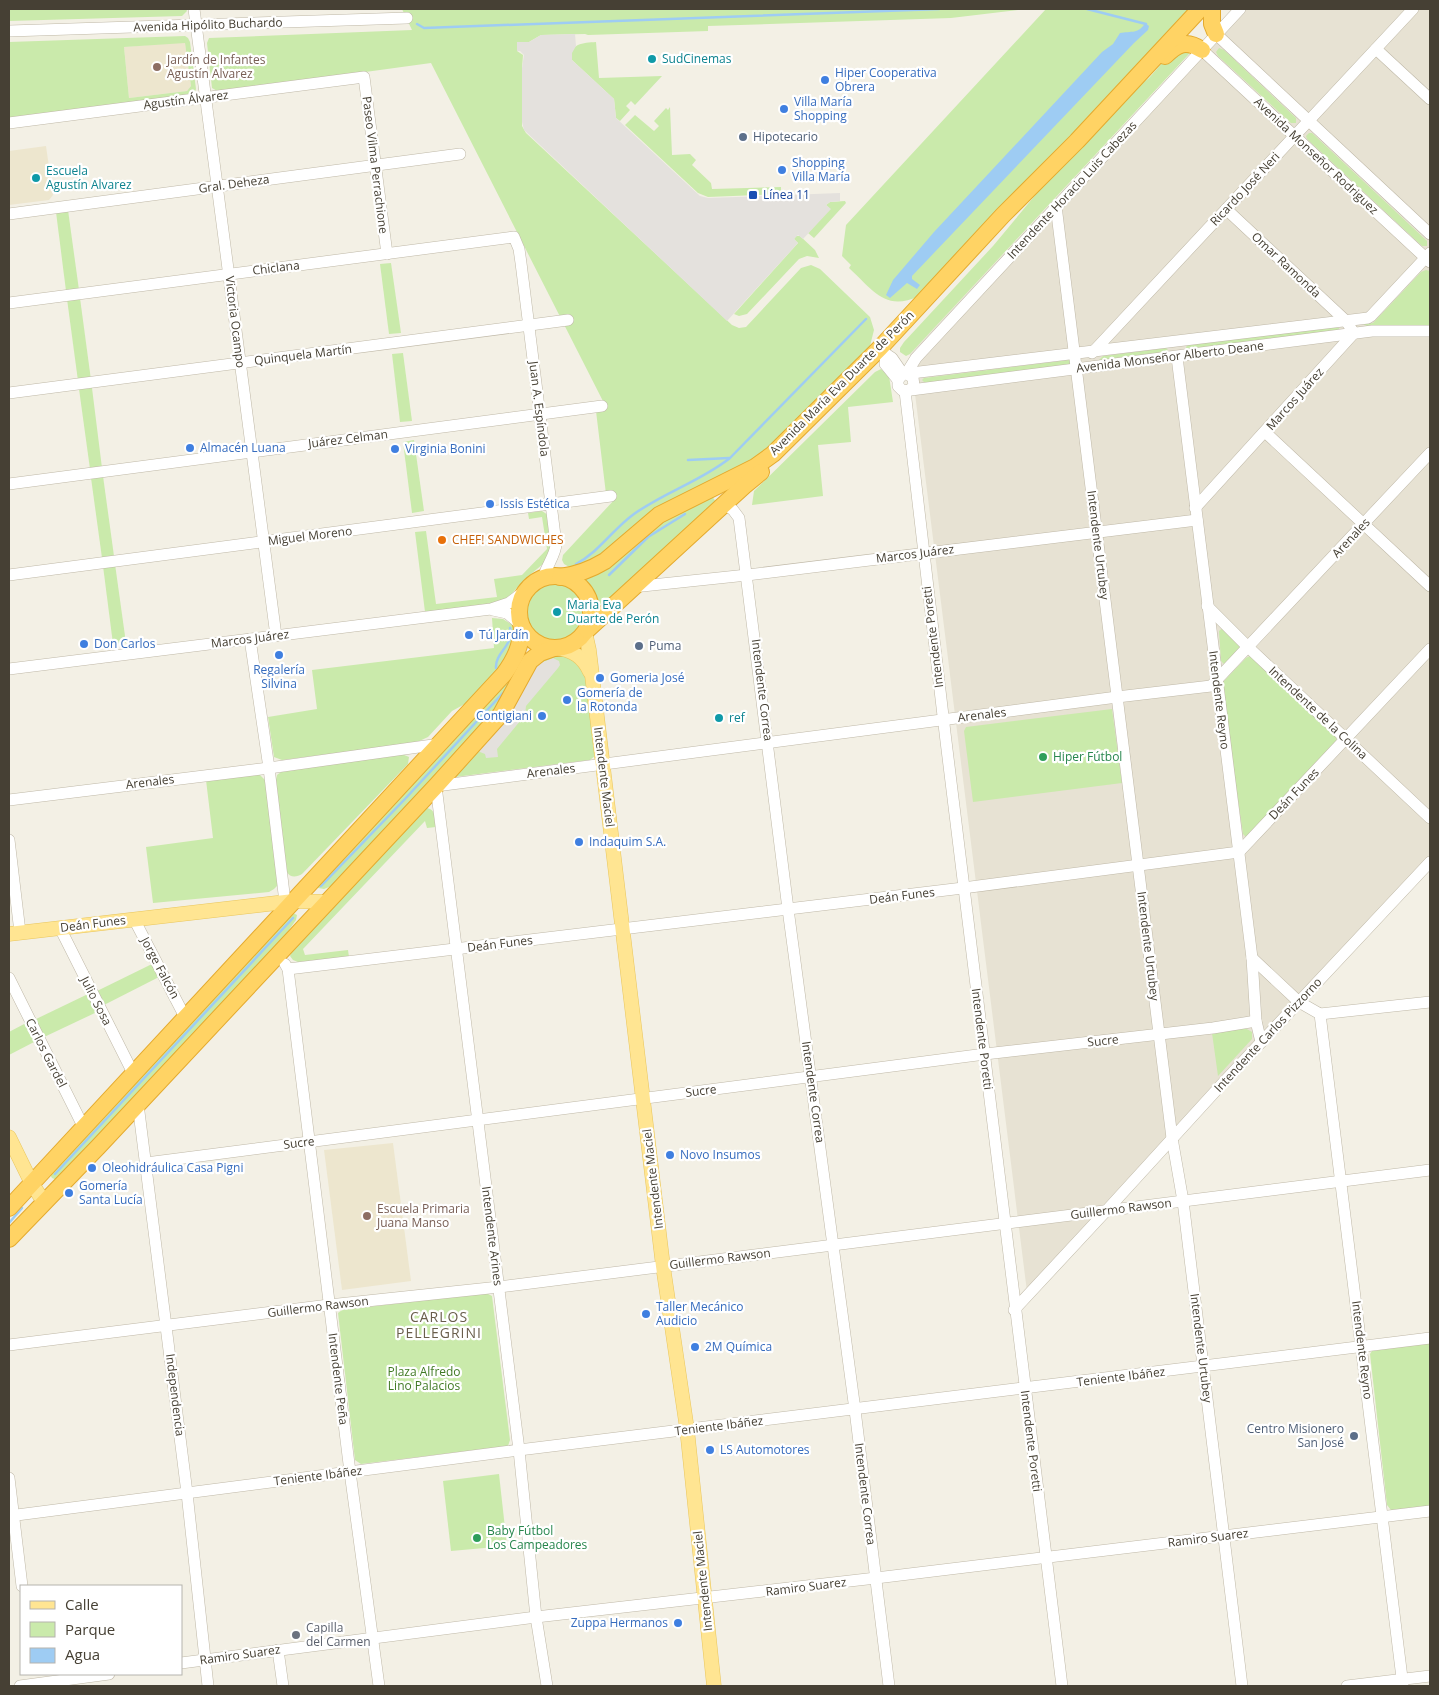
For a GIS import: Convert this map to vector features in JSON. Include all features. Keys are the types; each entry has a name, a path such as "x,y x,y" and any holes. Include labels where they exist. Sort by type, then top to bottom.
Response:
{"highway":[{"name":"Avenida María Eva Duarte de Perón","path":"560,577 578,574 595,567 615,553 659,515 755,467 773,454 883,351 993,242 1044,176 1118,97 1178,38 1200,9"},
{"path":"1212,9 1212,24 1216,34"},
{"path":"1178,38 1202,50"},
{"name":"Avenida María Eva Duarte de Perón","path":"586,631 744,486 806,436 883,351"},
{"path":"713,487 723,496 724,504"},
{"path":"9,1239 98,1147 501,714 530,661 540,653 576,642 586,631 591,612 588,599 577,584 560,577 543,578 529,588 520,602 519,614 522,626 528,637 538,644 555,648"},
{"path":"9,1208 290,901 504,674 519,650 522,626"}],"main road":[{"name":"Intendente Maciel","path":"586,631 663,1266 687,1430 714,1686"},
{"path":"555,648 568,650 578,655 591,672"},
{"name":"Deán Funes","path":"15,933 290,901 327,902"},
{"path":"9,1137 32,1184 44,1202"}],"street":[{"name":"Victoria Ocampo","path":"194,9 276,636"},
{"name":"Intendente Horacio Luis Cabezas","path":"904,376 916,358 1240,9"},
{"name":"Ricardo José Neri","path":"1077,369 1413,9"},
{"name":"Avenida Hipólito Buchardo","path":"9,31 407,18"},
{"name":"Avenida Monseñor Rodriguez","path":"1216,34 1430,234"},
{"path":"1376,49 1430,99"},
{"name":"Avenida Monseñor Rodriguez","path":"1202,50 1429,258"},
{"name":"Agustín Álvarez","path":"9,123 364,77"},
{"name":"Paseo Vilma Perrachione","path":"364,77 387,254"},
{"name":"Gral. Deheza","path":"9,214 460,154"},
{"name":"Intendente Urtubey","path":"1056,206 1172,1138 1183,1201 1204,1366 1242,1686"},
{"name":"Omar Ramonda","path":"1226,209 1346,320 1354,333"},
{"name":"Chiclana","path":"9,302 514,237"},
{"name":"Juan A. Espíndola","path":"514,237 520,255 556,549 543,578"},
{"name":"Avenida Monseñor Alberto Deane","path":"904,376 1371,316 1429,258"},
{"name":"Quinquela Martín","path":"9,393 568,320"},
{"name":"Avenida Monseñor Alberto Deane","path":"908,391 1354,333 1384,330 1430,331"},
{"name":"Marcos Juárez","path":"1195,508 1354,333"},
{"path":"883,351 892,358 904,376 898,386 908,391"},
{"name":"Intendente Reyno","path":"1177,357 1252,958 1256,1021 1261,1042"},
{"name":"Intendente Poretti","path":"908,391 942,720 1062,1686"},
{"name":"Juárez Celman","path":"9,484 602,406"},
{"path":"1265,432 1430,586"},
{"name":"Arenales","path":"436,786 1211,686 1430,453"},
{"name":"Miguel Moreno","path":"9,575 611,496"},
{"name":"Intendente Correa","path":"724,504 733,510 739,518 747,575 788,909 855,1410 889,1686"},
{"name":"Marcos Juárez","path":"633,587 747,575 1196,520"},
{"name":"Marcos Juárez","path":"9,669 491,609 509,603 529,588"},
{"name":"Intendente de la Colina","path":"1207,606 1248,648 1430,818"},
{"path":"491,609 507,614 522,626"},
{"path":"250,639 290,901"},
{"name":"Deán Funes","path":"288,969 622,930 1239,852 1430,649"},
{"name":"Arenales","path":"9,800 269,768 440,744"},
{"name":"Intendente Arines","path":"436,786 519,1450 536,1617 546,1686"},
{"path":"9,840 15,933"},
{"name":"Intendente Carlos Pizzorno","path":"1014,1310 1430,862"},
{"name":"Jorge Falcón","path":"134,919 185,1017"},
{"name":"Julio Sosa","path":"60,928 133,1073"},
{"name":"Intendente Peña","path":"278,954 288,969 350,1472 380,1686"},
{"path":"1252,958 1299,1002 1320,1014 1430,1002"},
{"name":"Carlos Gardel","path":"9,978 84,1128"},
{"name":"Intendente Reyno","path":"1320,1014 1403,1683"},
{"name":"Sucre","path":"146,1163 984,1054 1256,1021"},
{"name":"Independencia","path":"138,1104 187,1493 208,1686"},
{"name":"Guillermo Rawson","path":"9,1345 329,1305 499,1287 1430,1170"},
{"name":"Teniente Ibáñez","path":"11,1516 519,1450 1430,1338"},
{"path":"9,1478 11,1516 22,1585"},
{"name":"Ramiro Suarez","path":"182,1663 536,1617 705,1599 1430,1510"},
{"path":"278,1650 283,1686"},
{"path":"20,1686 34,1682 100,1675"},
{"path":"1347,1686 1403,1683 1430,1676"}],"shaded area":[{"path":"1232,9 1430,9 1430,862 1028,1300 910,354"},
{"path":"575,34 576,46 572,53 572,60 614,99 616,118 700,196 708,198 840,193 840,201 830,202 826,205 831,209 803,239 798,235 794,239 798,243 727,321 524,130 522,122 522,68 524,55 517,51 517,42 529,42 541,35"},
{"name":"Jardín de Infantes Agustín Alvarez","path":"185,42 191,86 187,91 129,98 124,47"},
{"path":"46,146 53,195 49,200 9,205 9,151"},
{"path":"553,658 559,661 560,665 558,668 526,706 525,715 497,749 498,757 486,758 485,754 477,749 510,714 538,664"},
{"name":"Escuela Primaria Juana Manso","path":"393,1143 411,1281 342,1290 324,1150"}],"green space":[{"path":"9,9 186,9 187,11 182,16 9,21"},
{"path":"402,9 1026,9 951,18 708,26 708,31 541,35 529,42 517,42 517,51 523,55 522,126 526,133 732,325 739,328 746,327 801,268 811,265 820,269 870,317 874,330 870,346 780,441 592,562 571,568 564,564 562,560 563,555 615,499 606,494 596,411 607,409 431,63 219,92 212,88 207,43 209,38 412,30"},
{"path":"1046,9 1195,9 919,296 897,301 888,300 880,296 849,268 851,265 842,256 846,225"},
{"path":"185,36 190,42 196,89 194,94 9,118 9,42","holes":["185,43 191,86 187,91 129,98 124,47"]},
{"path":"596,42 599,78 662,76 635,105 631,101 626,106 630,110 620,121 616,118 614,99 572,60 575,47"},
{"path":"1219,48 1224,50 1296,118 1296,123 1291,123 1218,56 1216,52"},
{"path":"1190,51 910,354 906,356 900,352 904,342 993,246 1042,187 1119,102 1149,78 1170,54"},
{"path":"670,107 672,155 690,154 696,160 692,165 711,183 712,189 781,187 781,194 708,197 698,193 625,125 635,115 654,131 659,126 654,121 666,108 668,110"},
{"path":"1312,133 1427,241 1427,246 1422,246 1307,139 1306,136"},
{"path":"845,201 846,203 814,238 808,233 830,209 826,205 830,202"},
{"path":"68,210 79,290 66,291 56,212"},
{"path":"796,236 800,236 815,250 819,258 807,256 799,259 747,314 739,316 734,314 798,243 794,239"},
{"path":"391,263 401,333 389,334 380,264"},
{"path":"1430,271 1430,327 1369,327 1363,324 1373,323 1421,272"},
{"path":"80,298 91,380 78,381 67,299"},
{"path":"1338,327 1341,331 1186,350 1187,345"},
{"path":"1166,348 1167,352 1099,360 1103,356"},
{"path":"403,353 412,421 400,422 392,354"},
{"path":"1069,360 1071,364 925,383 922,380 924,378"},
{"path":"881,369 889,376 893,402 848,407 851,442 818,445 823,496 752,505 754,491 875,372"},
{"path":"92,388 102,468 90,469 79,389"},
{"path":"414,440 424,511 412,513 403,442"},
{"path":"103,476 114,556 102,558 91,478"},
{"path":"712,496 716,502 636,576 601,605 582,579 648,528"},
{"path":"542,511 548,515 552,548 543,564 525,579 508,598 494,604 425,612 415,532 426,531 436,604 497,597 494,579 522,575 547,549 542,517 529,519 528,513"},
{"path":"115,564 126,643 113,644 103,566"},
{"path":"555,580 573,586 581,594 587,612 581,630 573,638 555,644 537,638 529,630 523,612 529,594 537,586"},
{"path":"492,618 503,619 514,626 513,653 474,699 452,711 428,737 415,743 282,760 274,757 268,717 317,709 312,670 494,648"},
{"path":"1223,628 1241,648 1224,664 1221,661 1219,631"},
{"path":"553,655 565,655 577,662 588,680 596,755 590,760 455,777 537,662"},
{"path":"1250,656 1337,740 1246,837 1243,834 1222,689 1223,682"},
{"path":"520,664 503,702 334,885 324,889 318,888 317,886"},
{"name":"Hiper Fútbol","path":"1112,709 1122,783 973,802 964,731 966,727"},
{"path":"402,754 409,757 408,764 302,874 294,876 288,874 276,780 277,775 281,772"},
{"path":"259,774 265,780 278,885 269,892 153,903 146,847 213,838 206,780"},
{"path":"429,808 433,812 436,827 427,828 425,821 303,949 305,955 348,950 349,957 298,962 293,960 290,956 291,953 419,812"},
{"path":"293,913 297,915 296,920 274,951 57,1180 52,1178 49,1173"},
{"path":"152,964 159,977 104,1005 97,991"},
{"path":"88,994 97,1012 42,1038 34,1020"},
{"path":"26,1023 36,1041 9,1055 9,1032"},
{"path":"1245,1028 1252,1032 1252,1039 1218,1076 1212,1033"},
{"name":"Plaza Alfredo Lino Palacios","path":"486,1293 492,1296 510,1440 508,1446 361,1464 355,1460 338,1313 342,1310"},
{"path":"1430,1343 1430,1506 1391,1510 1387,1505 1370,1354 1372,1351"},
{"path":"499,1474 507,1546 451,1551 443,1481"}],"water":[{"path":"1145,23 1149,26 1148,30 912,276 912,279 920,285 917,289 907,283 890,298 886,295 893,280 934,232 1102,52 1113,44 1120,33 1140,29"}],"waterway":[{"path":"417,24 424,28 939,9"},
{"path":"1087,9 1146,24"},
{"path":"576,564 599,547 619,526 634,514 730,458 866,319"},
{"path":"688,460 729,458"},
{"path":"609,575 648,537 685,514"},
{"path":"496,668 496,662 509,640 510,628"},
{"path":"321,886 503,693"},
{"path":"55,1174 293,918"},
{"path":"9,1223 22,1208"}],"place":[{"name":"SudCinemas","path":"652,59"},
{"name":"Jardín de Infantes Agustín Alvarez","path":"157,67"},
{"name":"Hiper Cooperativa Obrera","path":"825,80"},
{"name":"Villa María Shopping","path":"784,109"},
{"name":"Hipotecario","path":"743,137"},
{"name":"Shopping Villa María","path":"782,170"},
{"name":"Escuela Agustín Alvarez","path":"36,178"},
{"name":"Línea 11","path":"753,195"},
{"name":"Almacén Luana","path":"190,448"},
{"name":"Virginia Bonini","path":"395,449"},
{"name":"Issis Estética","path":"490,504"},
{"name":"CHEF! SANDWICHES","path":"442,540"},
{"name":"Maria Eva Duarte de Perón","path":"557,612"},
{"name":"Tú Jardín","path":"469,635"},
{"name":"Don Carlos","path":"84,644"},
{"name":"Puma","path":"639,646"},
{"name":"Regalería Silvina","path":"279,655"},
{"name":"Gomeria José","path":"600,678"},
{"name":"Gomería de la Rotonda","path":"567,700"},
{"name":"Contigiani","path":"542,716"},
{"name":"ref","path":"719,718"},
{"name":"Hiper Fútbol","path":"1043,757"},
{"name":"Indaquim S.A.","path":"579,842"},
{"name":"Novo Insumos","path":"670,1155"},
{"name":"Oleohidráulica Casa Pigni","path":"92,1168"},
{"name":"Gomería Santa Lucía","path":"69,1193"},
{"name":"Escuela Primaria Juana Manso","path":"367,1216"},
{"name":"Taller Mecánico Audicio","path":"646,1314"},
{"name":"2M Química","path":"695,1347"},
{"name":"Centro Misionero San José","path":"1354,1436"},
{"name":"LS Automotores","path":"710,1450"},
{"name":"Baby Fútbol Los Campeadores","path":"477,1538"},
{"name":"Zuppa Hermanos","path":"678,1623"},
{"name":"Capilla del Carmen","path":"296,1635"}],"district":[{"name":"CARLOS PELLEGRINI","path":"439,1325"}]}
